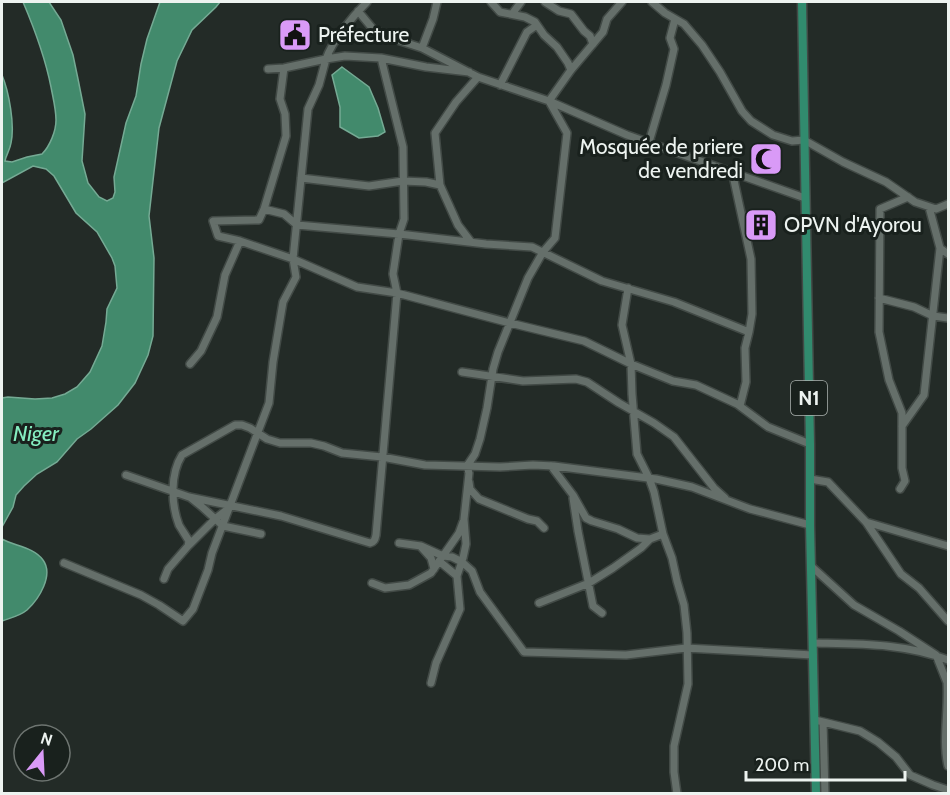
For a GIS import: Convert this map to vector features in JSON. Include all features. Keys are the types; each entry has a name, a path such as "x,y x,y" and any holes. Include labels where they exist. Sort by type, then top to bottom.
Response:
{"main road":[{"name":"N1","path":"802,2 810,566 813,655 819,721 816,794"}],"street":[{"path":"64,563 141,595 159,604 183,621 193,609 269,403 283,302 296,277 293,259 308,109 319,85 329,50 367,2"},
{"path":"422,48 437,2"},
{"path":"491,2 500,12 525,17 535,22 544,35 557,47 571,70"},
{"path":"512,14 521,2"},
{"path":"544,2 572,14 584,31 591,36 593,44"},
{"path":"549,101 603,32 607,19 622,2"},
{"path":"652,2 684,24 702,45 742,111 751,121 772,135 792,141 804,140 843,162 886,182 915,202 936,209 948,204"},
{"path":"358,12 373,29 388,37 422,48 478,77 549,101 627,135 805,198"},
{"path":"649,142 674,49 669,38 675,19"},
{"path":"500,85 527,32 537,25"},
{"path":"268,69 345,56 381,58 426,68 469,72"},
{"path":"126,474 189,497 281,516 373,543 376,535 397,293 393,274 399,234 404,219 403,147 381,58"},
{"path":"284,68 280,99 285,114 286,136 264,209 259,220 213,221 218,236 240,240 293,259 357,287 397,293 584,341 672,381 696,385 740,406 768,427 810,444"},
{"path":"471,242 458,225 440,185 435,133 456,102 478,77"},
{"path":"431,683 436,663 460,609 457,576 466,544 464,519 468,470 480,439 491,377 498,352 528,278 543,252 555,238 567,133 549,101"},
{"path":"732,171 751,259 752,314 746,348 746,382 740,406"},
{"path":"302,178 369,186 403,182 426,182 440,185"},
{"path":"900,489 904,480 902,413 889,380 879,332 880,209 908,197"},
{"path":"902,426 924,395 940,248 929,207"},
{"path":"264,209 284,214 297,225 532,247 602,281 674,302 749,332"},
{"path":"190,364 201,351 217,317 225,275 240,240"},
{"path":"940,248 948,254"},
{"path":"628,288 622,325 631,364 637,454 649,478 684,605 688,684 674,746 677,794"},
{"path":"879,298 914,307 933,316 948,318"},
{"path":"462,372 523,381 576,379 587,382 674,437 714,488 730,501"},
{"path":"188,546 189,541 180,526 173,491 174,478 180,459 182,455 235,425 242,425 267,439 280,443 311,443 342,453 425,465 468,470 551,466 649,478 692,487 750,509 810,525"},
{"path":"551,466 573,495 586,518 637,538 650,540"},
{"path":"468,470 470,489 479,499 537,521 544,528"},
{"path":"810,479 828,482 866,522 901,574 919,588 948,621"},
{"path":"573,495 593,606 602,612"},
{"path":"189,497 223,526 261,534"},
{"path":"164,579 168,569 188,546 231,506"},
{"path":"372,583 385,588 409,585 431,573 459,533 464,519"},
{"path":"866,522 948,546"},
{"path":"539,603 589,583 642,548 650,540 663,534"},
{"path":"399,543 421,546 441,558 457,576"},
{"path":"421,546 431,558 434,569"},
{"path":"441,558 452,557 472,571 480,592 524,652 626,655 687,648 813,655"},
{"path":"810,566 854,605 936,655 948,683 945,744 948,766"},
{"path":"813,643 906,648 948,660"},
{"path":"825,794 819,721 860,731 896,757 910,776 948,790"}],"water":[{"name":"Niger","path":"23,2 49,2 61,20 73,55 85,114 82,161 88,183 99,197 107,201 113,198 115,192 114,177 126,123 136,96 147,39 160,2 220,2 192,30 177,61 159,128 149,216 154,258 153,336 148,355 135,383 118,405 77,439 57,462 37,474 16,495 13,507 2,527 2,398 52,398 77,387 90,372 102,346 107,309 117,288 112,258 97,232 76,213 54,176 46,169 33,166 2,183 2,75 12,118 12,136 5,161 12,162 42,154 50,143 56,124 46,65"},
{"path":"342,67 369,87 385,132 378,136 359,138 340,127 340,107 332,75"},
{"path":"2,539 34,552 43,560 47,573 44,586 32,605 21,614 2,621"}],"place":[{"name":"Préfecture","path":"295,35"},
{"name":"Mosquée de priere de vendredi","path":"766,159"},
{"name":"OPVN d'Ayorou","path":"761,225"}]}
